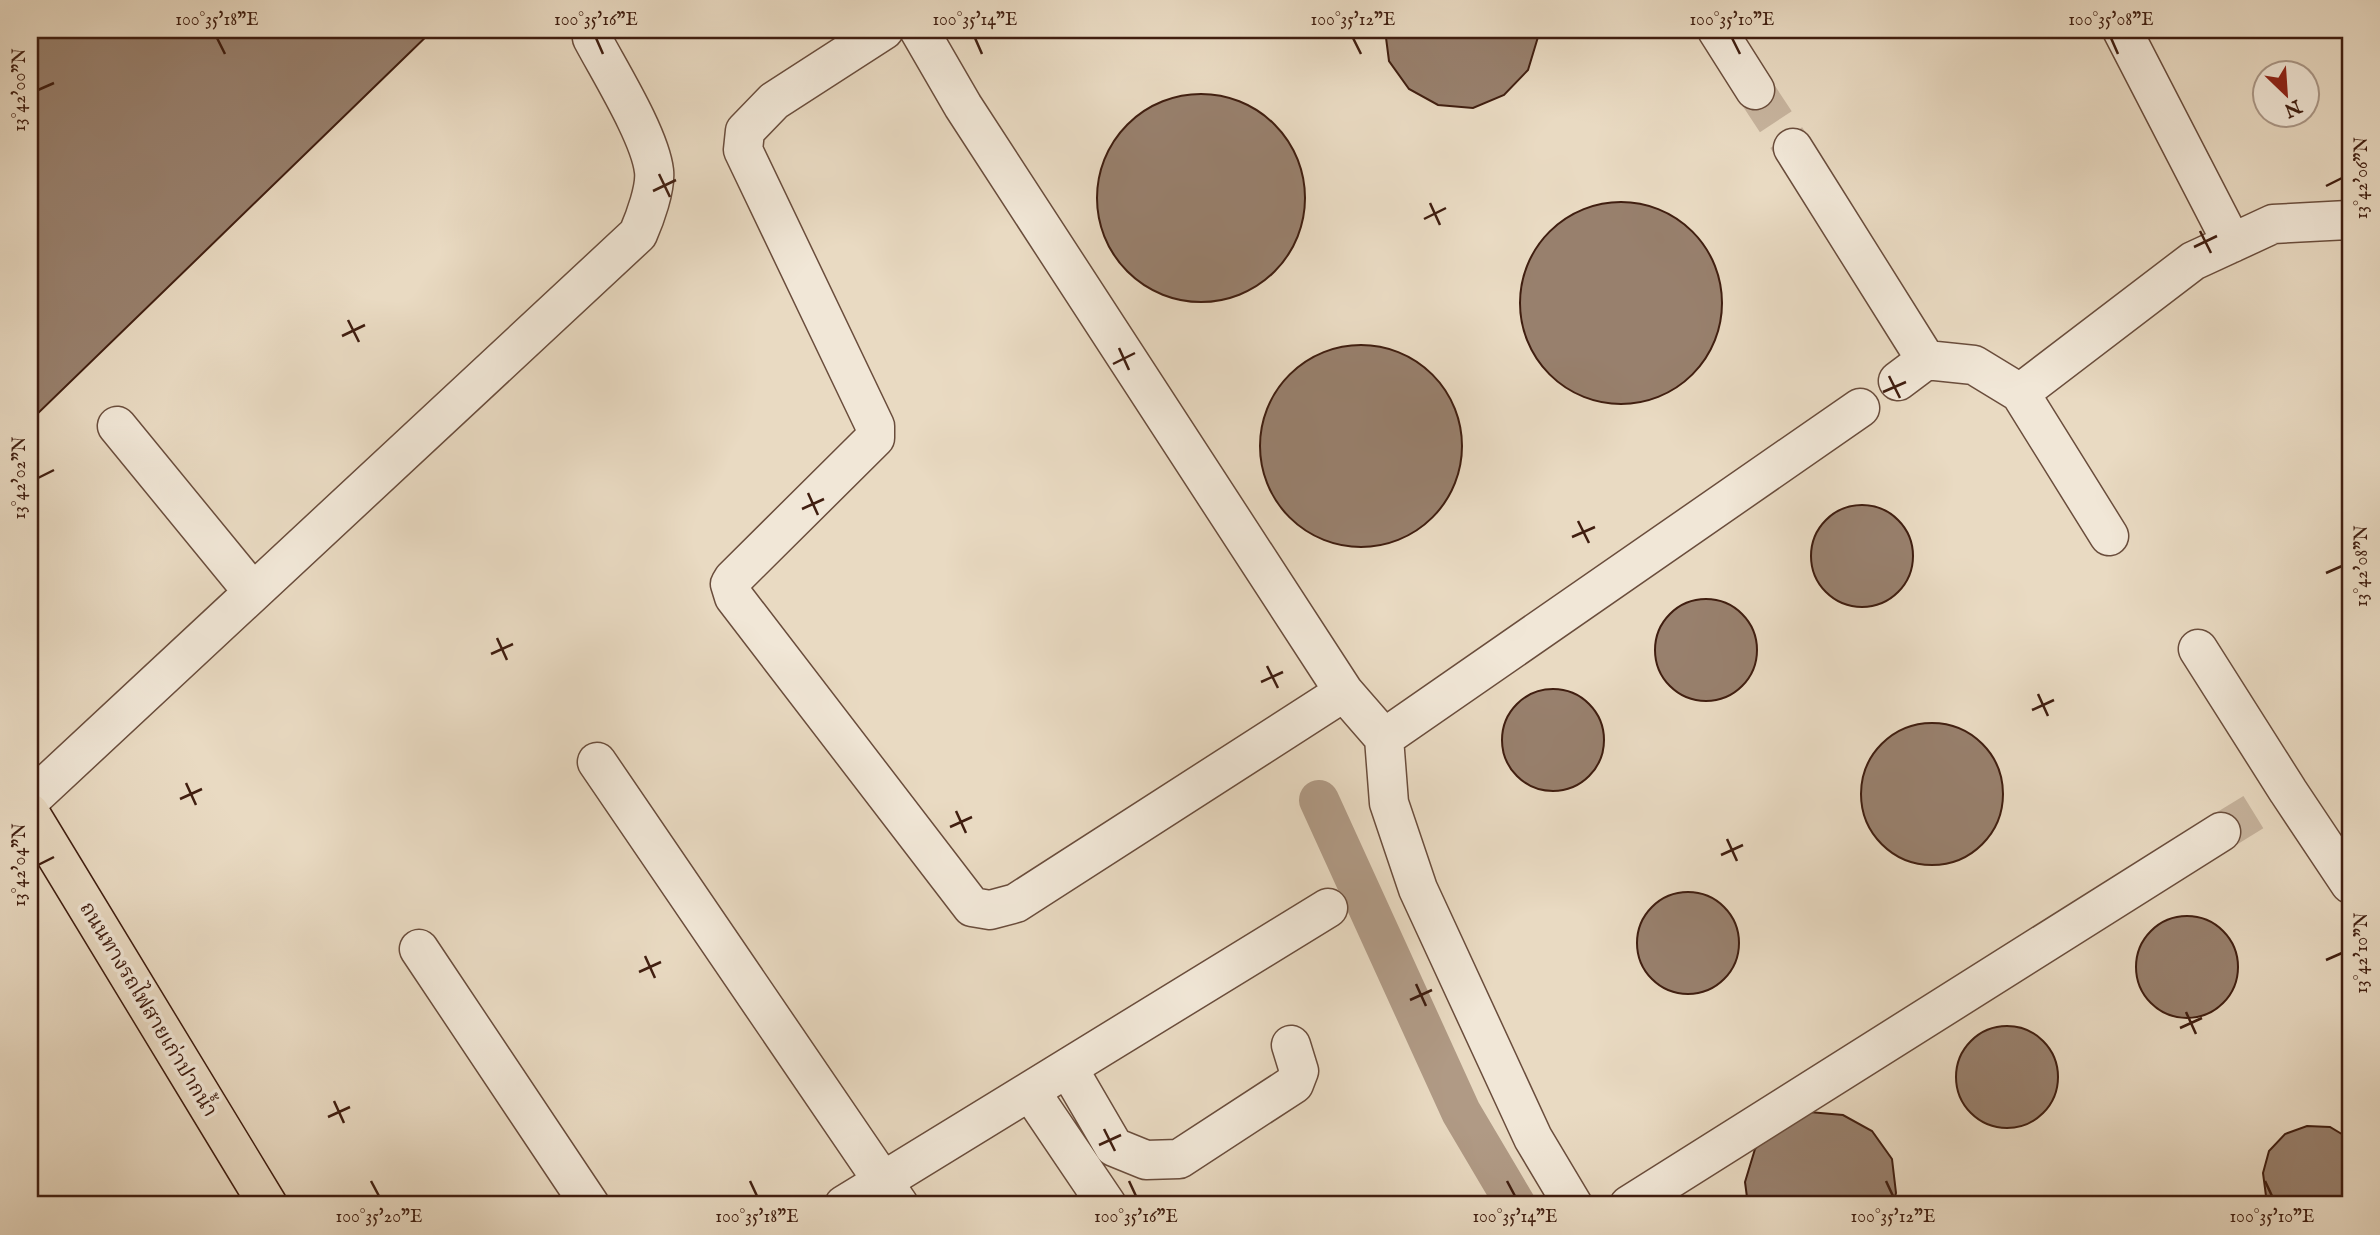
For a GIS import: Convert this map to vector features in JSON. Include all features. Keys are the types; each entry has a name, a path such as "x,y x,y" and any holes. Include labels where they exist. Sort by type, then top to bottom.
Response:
{"main road":[{"name":"ถนนทางรถไฟสายเก่าปากน้ำ","path":"30,813 268,1205"}],"street":[{"path":"884,30 774,101 745,131 743,150 875,426 875,438 733,579 730,584 734,597 972,907 990,910 1016,903 1344,692"},
{"path":"919,30 963,106 1344,692 1384,738 1389,803 1418,889 1532,1138 1573,1205"},
{"path":"1717,30 1755,90"},
{"path":"2122,30 2232,243"},
{"path":"30,800 638,234 645,217 654,173 646,142 592,38"},
{"path":"1793,148 1912,371 1974,365 2020,393 2109,536"},
{"path":"2020,393 2193,261 2273,224 2350,222"},
{"path":"1384,738 1860,408"},
{"path":"117,426 253,592"},
{"path":"2198,649 2276,798 2350,884"},
{"path":"597,762 890,1194"},
{"path":"1629,1205 2221,832"},
{"path":"844,1205 890,1194 1030,1091 1328,908"},
{"path":"419,949 590,1205"},
{"path":"1068,1068 1114,1147 1146,1160 1178,1159 1294,1084 1299,1071 1291,1045"},
{"path":"1030,1091 1107,1205"}],"building":[{"path":"30,30 433,30 30,421"},
{"path":"1385,30 1537,30 1538,37 1528,70 1504,95 1473,108 1438,105 1409,89 1389,61"},
{"path":"1201,94 1241,102 1259,111 1275,124 1288,140 1297,158 1305,198 1297,238 1288,256 1275,272 1259,285 1241,294 1201,302 1161,294 1143,285 1127,272 1114,256 1105,238 1097,198 1105,158 1114,140 1127,124 1143,111 1161,102"},
{"path":"1621,202 1660,210 1677,219 1692,232 1705,247 1714,264 1722,303 1714,342 1705,359 1692,374 1677,387 1660,396 1621,404 1582,396 1565,387 1550,374 1537,359 1528,342 1520,303 1528,264 1537,247 1550,232 1565,219 1582,210"},
{"path":"1361,345 1400,353 1417,362 1432,375 1445,390 1454,407 1462,446 1454,485 1445,502 1432,517 1417,530 1400,539 1361,547 1322,539 1305,530 1290,517 1277,502 1268,485 1260,446 1268,407 1277,390 1290,375 1305,362 1322,353"},
{"path":"1862,505 1891,513 1905,527 1913,556 1905,585 1891,599 1862,607 1833,599 1819,585 1811,556 1819,527 1833,513"},
{"path":"1706,599 1735,607 1749,621 1757,650 1749,679 1735,693 1706,701 1677,693 1663,679 1655,650 1663,621 1677,607"},
{"path":"1553,689 1582,697 1596,711 1604,740 1596,769 1582,783 1553,791 1524,783 1510,769 1502,740 1510,711 1524,697"},
{"path":"1932,723 1959,728 1982,744 1998,767 2003,794 1998,821 1982,844 1959,860 1932,865 1905,860 1882,844 1866,821 1861,794 1866,767 1882,744 1905,728"},
{"path":"1688,892 1717,900 1731,914 1739,943 1731,972 1717,986 1688,994 1659,986 1645,972 1637,943 1645,914 1659,900"},
{"path":"2187,916 2216,924 2230,938 2238,967 2230,996 2216,1010 2187,1018 2158,1010 2144,996 2136,967 2144,938 2158,924"},
{"path":"2007,1026 2027,1030 2043,1041 2054,1057 2058,1077 2054,1097 2043,1113 2027,1124 2007,1128 1987,1124 1971,1113 1960,1097 1956,1077 1960,1057 1971,1041 1987,1030"},
{"path":"1809,1112 1843,1115 1872,1131 1892,1159 1896,1193 1893,1205 1748,1205 1745,1182 1755,1149 1777,1125"},
{"path":"2307,1126 2330,1127 2350,1139 2350,1205 2272,1205 2266,1196 2263,1173 2269,1151 2285,1134"}],"waterway":[{"path":"1319,800 1461,1112 1516,1205"}],"tunnel":[{"path":"1755,90 1793,148"},
{"path":"2221,832 2265,805"}]}
